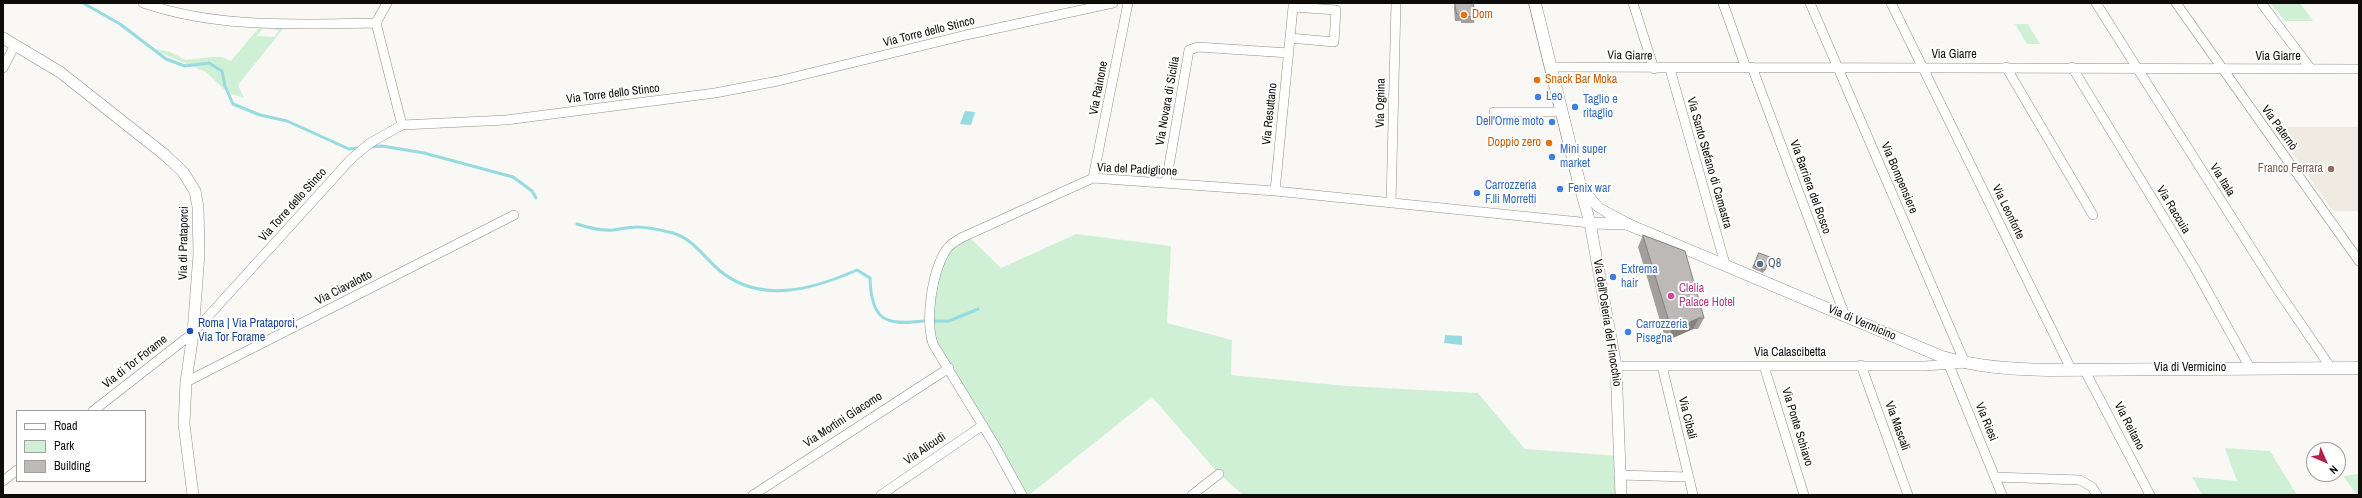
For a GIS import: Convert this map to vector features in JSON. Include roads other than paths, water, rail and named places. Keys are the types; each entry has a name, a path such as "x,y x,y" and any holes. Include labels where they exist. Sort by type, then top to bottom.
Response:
{"main road":[{"name":"Via di Vermicino","path":"1535,3 1560,112 1580,187 1602,210 1627,224 1725,264 1947,362 2009,367 2078,369 2359,368"}],"street":[{"path":"143,3 168,13 210,21 376,23"},
{"path":"387,3 376,23 402,125"},
{"name":"Via Torre dello Stinco","path":"193,334 351,159 370,143 402,125 506,120 715,93 778,81 966,35 1113,3"},
{"name":"Via Rainone","path":"1093,178 1128,3"},
{"name":"Via Ognina","path":"1391,203 1396,3"},
{"path":"1633,3 1654,69"},
{"name":"Via Barriera del Bosco","path":"1723,3 1845,316"},
{"name":"Via Bompensiere","path":"1810,3 1965,363"},
{"name":"Via Leonforte","path":"1891,3 2078,369"},
{"name":"Via Itala","path":"2096,3 2277,289 2330,368"},
{"name":"Via Paternò","path":"2176,3 2221,69 2359,261"},
{"path":"2262,4 2311,69"},
{"name":"Via Resuttano","path":"1275,191 1293,7 1336,10 1334,42 1290,38"},
{"name":"Via di Prataporci","path":"3,38 43,60 74,83 165,155 190,181 197,200 199,227 193,334 186,382 184,424 192,495"},
{"path":"3,68 16,45"},
{"name":"Via Novara di Sicilia","path":"1166,183 1189,50 1198,47 1289,53"},
{"name":"Via Giarre","path":"1550,67 1654,69 1923,67 2359,69"},
{"path":"2006,67 2093,215"},
{"name":"Via Raccuia","path":"2072,67 2194,267 2250,368"},
{"name":"Via Santo Stefano di Camastra","path":"1670,69 1725,264"},
{"path":"1494,112 1560,112"},
{"name":"Via del Padiglione","path":"1022,495 983,425 931,341 928,329 934,287 946,250 963,237 1093,178 1275,191 1590,224"},
{"name":"Via dell'Osteria del Finocchio","path":"1580,187 1590,224 1616,366 1620,495"},
{"path":"1590,224 1601,219 1602,210"},
{"name":"Via Ciavalotto","path":"186,382 514,215"},
{"path":"1590,224 1627,224"},
{"name":"Via di Tor Forame","path":"94,410 193,334"},
{"name":"Via Calascibetta","path":"1616,366 1861,365 1947,362"},
{"name":"Via Riesi","path":"1947,362 2002,495"},
{"name":"Via Mascali","path":"1861,365 1908,495"},
{"name":"Via Cibali","path":"1662,366 1670,406 1693,495"},
{"name":"Via Ponte Schiavo","path":"1764,366 1804,495"},
{"name":"Via Mortini Giacomo","path":"753,495 949,368"},
{"name":"Via Reitano","path":"2078,369 2150,495"},
{"name":"Via Alicudi","path":"881,495 983,425"},
{"path":"3,481 16,471"},
{"path":"1192,495 1219,474"},
{"path":"1620,475 1688,477"},
{"path":"1995,477 2080,480 2092,487 2097,495"}],"water":[{"path":"965,111 975,112 971,125 960,124"},
{"path":"1445,335 1462,336 1462,345 1444,343"}],"waterway":[{"path":"83,3 120,24 166,59 185,66 209,63 222,71 225,86 233,104 260,115 287,121 349,149 359,148"},
{"path":"370,147 382,146 424,153 513,177 532,191 536,198"},
{"path":"577,224 604,230 641,227 673,233 687,239 719,270 735,281 752,287 769,290 805,288 857,270 870,278 873,303 877,311 883,317 890,321 899,322 923,321"},
{"path":"933,321 949,321 978,309"}],"place":[{"name":"Dom","path":"1464,15"},
{"name":"Snack Bar Moka","path":"1537,80"},
{"name":"Leo","path":"1538,97"},
{"name":"Taglio e ritaglio","path":"1575,107"},
{"name":"Dell'Orme moto","path":"1552,122"},
{"name":"Doppio zero","path":"1549,143"},
{"name":"Mini super market","path":"1552,157"},
{"name":"Franco Ferrara","path":"2331,169"},
{"name":"Fenix war","path":"1560,189"},
{"name":"Carrozzeria F.lli Morretti","path":"1477,193"},
{"name":"Q8","path":"1760,264"},
{"name":"Extrema hair","path":"1613,277"},
{"name":"Clelia Palace Hotel","path":"1671,296"},
{"name":"Roma | Via Prataporci, Via Tor Forame","path":"190,331"},
{"name":"Carrozzeria Pisegna","path":"1628,332"}]}
